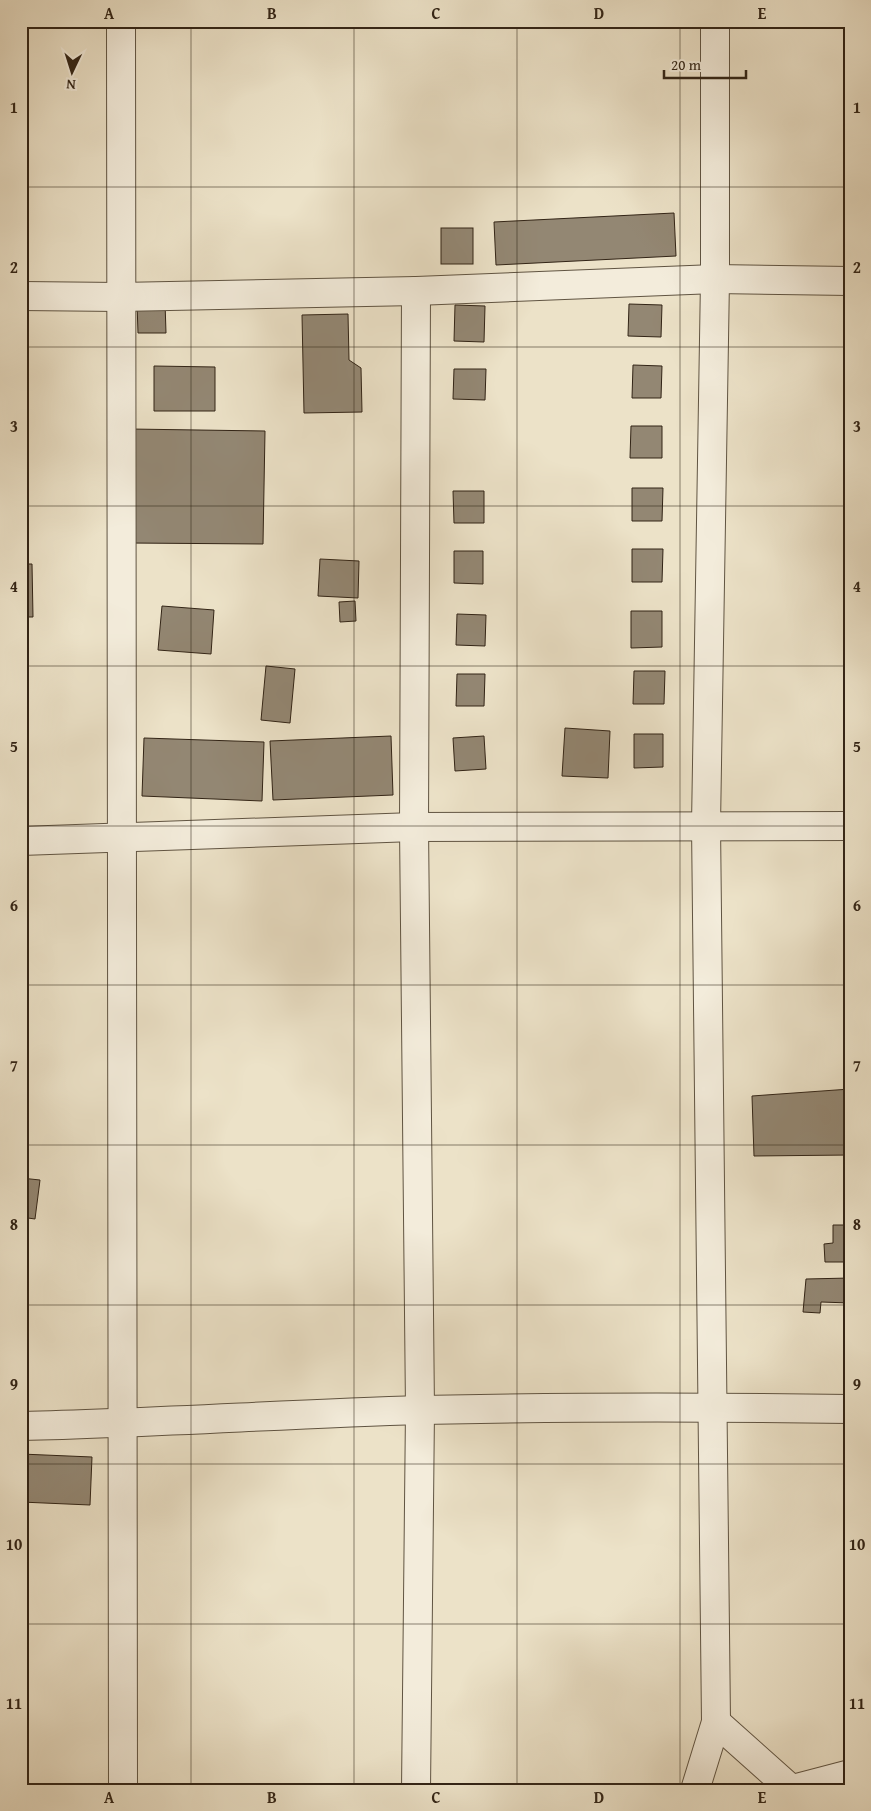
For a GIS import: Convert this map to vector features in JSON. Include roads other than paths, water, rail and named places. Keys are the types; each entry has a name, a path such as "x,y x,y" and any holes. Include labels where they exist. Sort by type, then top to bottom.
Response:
{"street":[{"path":"121,21 123,1790"},
{"path":"695,1790 716,1722 706,825 715,279 715,21"},
{"path":"21,296 120,297 416,290 715,279 850,282"},
{"path":"416,290 414,827 420,1410 416,1790"},
{"path":"21,841 414,827 850,826"},
{"path":"21,1426 124,1424 420,1410 711,1407 850,1409"},
{"path":"716,1722 790,1790 850,1775"}]}
